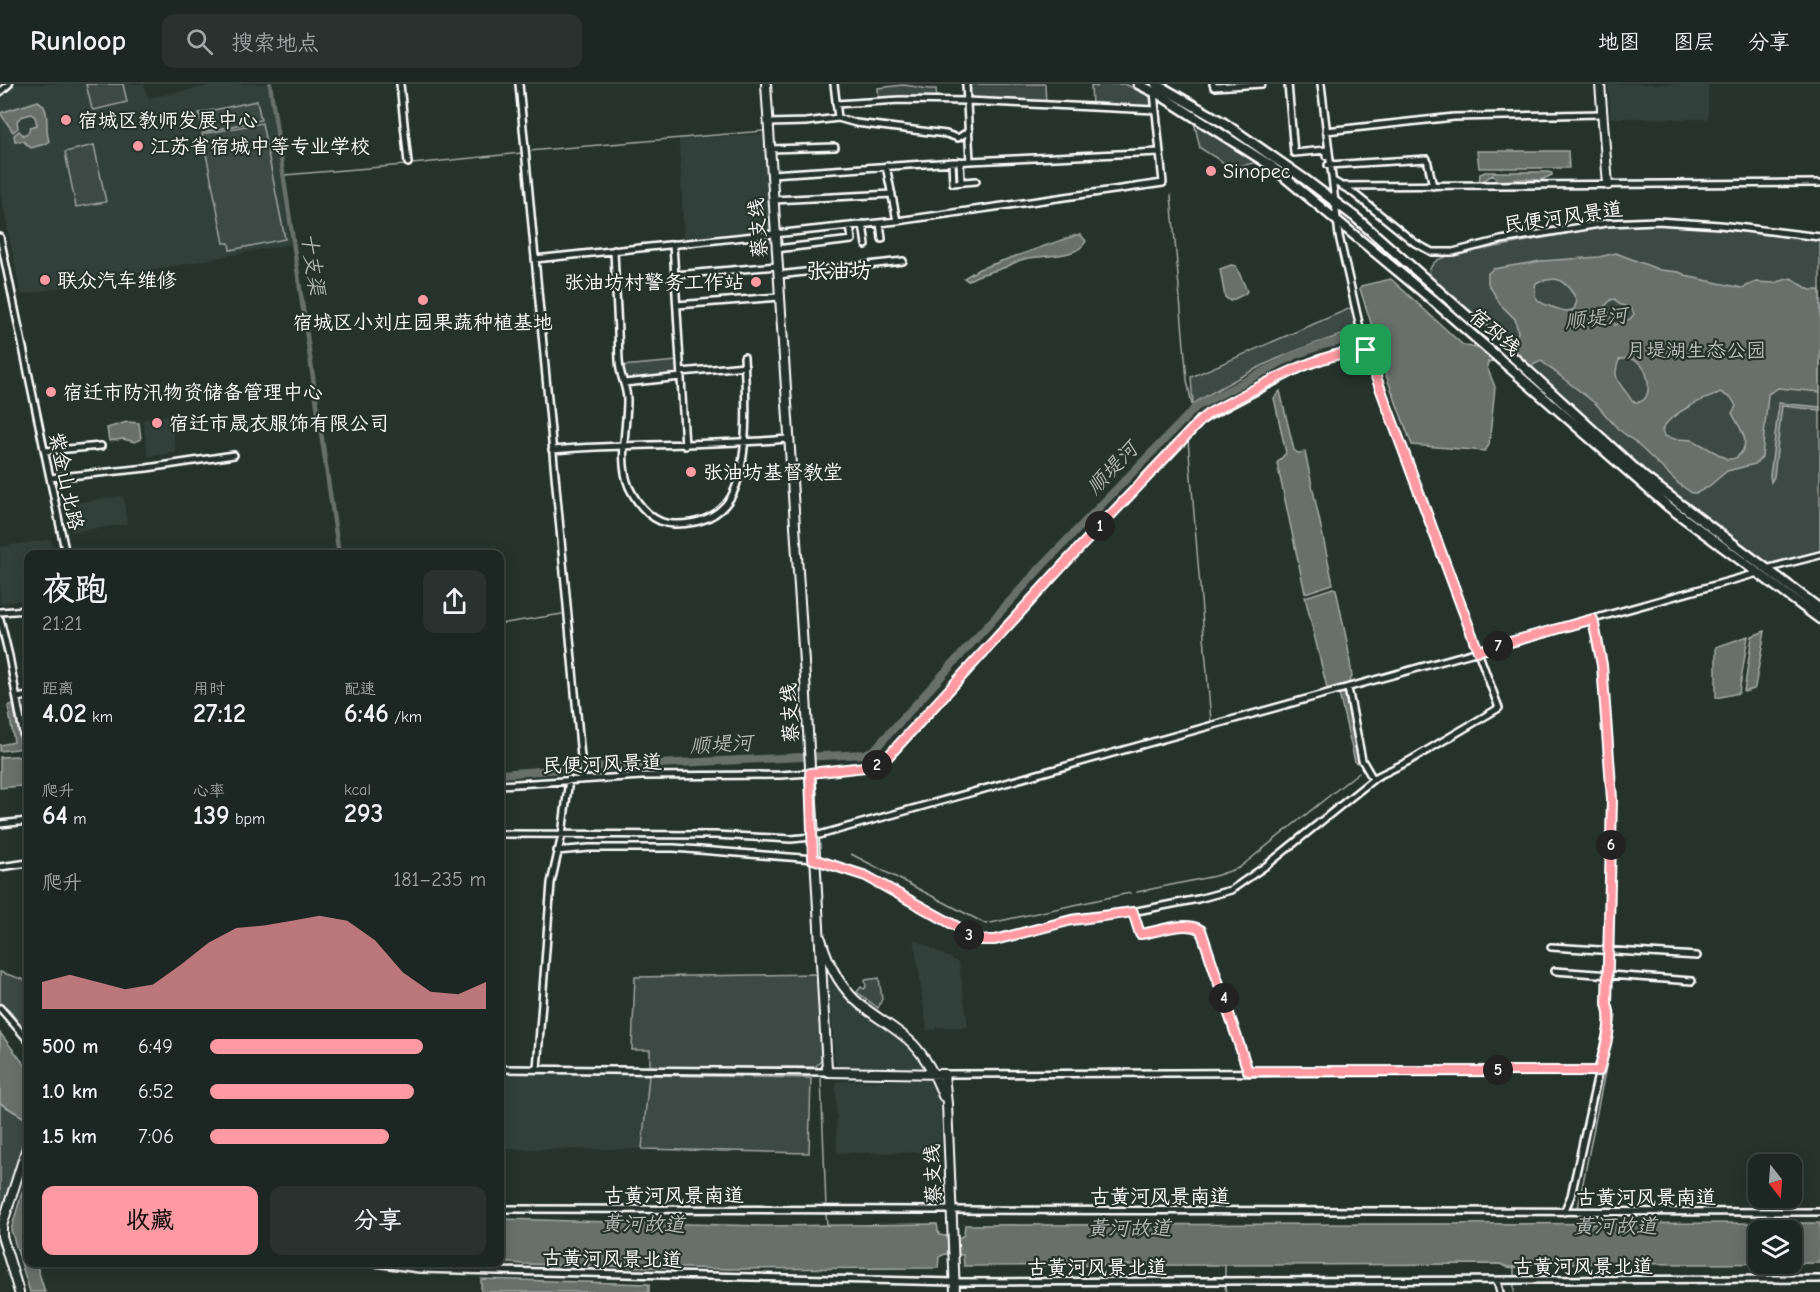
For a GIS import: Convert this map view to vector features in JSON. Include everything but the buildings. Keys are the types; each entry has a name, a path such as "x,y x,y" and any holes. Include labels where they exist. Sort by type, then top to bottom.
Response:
{"main road":[{"name":"宿邳线","path":"1138,84 1154,87 1224,123 1336,203 1499,344 1644,477 1820,609"},
{"name":"宿邳线","path":"1154,87 1270,165 1507,364 1669,507 1820,619"}],"street":[{"path":"1,91 8,84"},
{"path":"400,84 408,163"},
{"path":"519,84 555,450 582,776"},
{"name":"蔡支线","path":"766,84 828,1072"},
{"path":"834,84 838,118"},
{"path":"966,84 970,161"},
{"path":"1213,84 1214,87 1260,84"},
{"path":"1288,84 1294,153 1326,150 1327,165 1427,159 1433,186"},
{"path":"557,851 589,848 675,848 813,859 866,876 981,940 995,940 1072,920 1133,912 1231,890 1267,866 1373,779 1499,708 1365,348 1345,266 1321,84"},
{"path":"1600,84 1608,185"},
{"path":"537,259 897,221 1163,183 1154,87"},
{"path":"836,104 900,100 967,101 1155,110"},
{"path":"1326,130 1454,117 1602,114"},
{"path":"768,123 838,118 856,123 946,134 958,138 969,131"},
{"path":"770,149 835,147"},
{"path":"772,174 960,161 1159,152"},
{"path":"960,161 961,182"},
{"path":"952,162 953,183 976,181"},
{"path":"886,166 897,221"},
{"name":"民便河风景道","path":"1333,181 1352,192 1414,243 1432,252 1453,252 1501,240 1606,223 1657,221 1720,225 1820,237"},
{"path":"1341,186 1820,183"},
{"path":"773,200 892,194"},
{"path":"880,223 882,239"},
{"path":"863,224 866,245"},
{"path":"776,249 852,240 850,226"},
{"name":"紫金山北路","path":"0,237 65,550"},
{"path":"673,244 685,446"},
{"path":"614,250 620,368 627,399 624,444 626,478 642,507 663,523 684,524 700,521 720,510 731,497 737,480 744,443 747,396 744,357"},
{"path":"778,275 903,261"},
{"path":"675,275 777,266"},
{"path":"677,305 779,297"},
{"name":"民便河风景道","path":"504,785 582,776 810,773 874,766 882,763 1201,420 1208,414 1310,363 1365,348"},
{"path":"624,382 745,366"},
{"path":"555,450 624,444 685,446 788,439"},
{"path":"45,451 101,446"},
{"path":"50,478 83,476 234,455"},
{"path":"504,834 715,835 791,839 812,837 1820,555"},
{"path":"0,612 24,610"},
{"path":"0,619 24,735"},
{"path":"1564,1212 1571,1196 1610,1012 1607,1004 1612,799 1602,665 1593,619"},
{"path":"1348,688 1362,760 1373,779"},
{"path":"18,698 24,697"},
{"path":"537,1069 550,893 562,835 569,779"},
{"path":"0,824 24,821"},
{"path":"0,867 24,864"},
{"path":"1133,912 1140,934 1180,927 1196,927 1201,930 1248,1071"},
{"path":"817,922 829,960 846,989 861,1005 914,1045 933,1074 948,1112"},
{"path":"1551,947 1697,956"},
{"path":"1555,971 1692,981"},
{"path":"0,1008 24,1035"},
{"path":"504,1069 933,1074 1599,1071"},
{"name":"蔡支线","path":"944,1074 948,1112 954,1292"},
{"path":"19,1292 2,1236 2,1226 24,1157"},
{"name":"古黄河风景南道","path":"504,1209 1820,1212"},
{"name":"古黄河风景北道","path":"404,1267 954,1282 1820,1279"},
{"path":"1497,1281 1500,1292"}],"shaded area":[{"name":"江苏省宿城中等专业学校","path":"0,84 144,84 148,98 219,84 268,84 290,244 21,295 0,190"},
{"path":"1608,84 1708,84 1708,119 1611,118"},
{"path":"765,134 772,230 684,237 679,139"},
{"path":"171,414 176,453 148,456 143,419"},
{"path":"123,496 127,524 71,532 67,504"},
{"path":"51,539 53,550 24,550 24,600 0,604 0,547"},
{"path":"914,939 959,963 968,1027 936,1027 936,1030 927,1030"},
{"path":"828,968 844,998 905,1044 925,1068 838,1066 835,1060"},
{"path":"504,1073 649,1075 642,1149 504,1149"},
{"path":"932,1080 940,1103 941,1152 837,1153 836,1081"}],"green space":[{"path":"86,84 123,84 127,102 94,110"},
{"path":"967,84 1045,84 1046,104 968,100"},
{"path":"1097,84 1125,84 1151,97 1151,108 1092,106 1091,85 1097,87"},
{"path":"903,85 936,89 937,99 879,101 878,88"},
{"path":"257,101 261,120 203,132 199,113"},
{"path":"1194,122 1258,162 1232,168 1200,148"},
{"path":"262,123 285,239 230,250 229,243 224,243 202,134"},
{"path":"94,145 106,202 76,207 65,152"},
{"name":"月堤湖生态公园","path":"1659,225 1712,228 1820,241 1820,551 1767,564 1651,475 1432,279 1429,271 1436,261 1448,256 1607,226"},
{"path":"1353,307 1358,331 1293,352 1233,381 1193,404 1191,377"},
{"path":"677,361 679,375 626,381 622,366"},
{"path":"0,972 24,980 24,1030 10,1011 0,1004"},
{"path":"818,974 822,1060 815,1067 650,1067 650,1050 632,1050 635,977"},
{"path":"879,978 882,999 878,1008 857,992 861,987 864,989 866,987 865,980"},
{"path":"649,1075 811,1078 809,1153 642,1149"},
{"path":"0,1103 24,1118 24,1146 0,1217"}],"water":[{"path":"38,101 45,109 49,141 31,148 23,141 15,141 14,135 19,131 23,135 28,133 30,127 37,125 35,117 31,114 21,117 17,121 18,128 13,132 0,113"},
{"path":"1477,151 1568,151 1569,168 1479,168"},
{"path":"1485,172 1548,172 1552,175 1539,181 1525,179 1498,181 1493,175 1479,183 1480,174"},
{"path":"1081,235 1086,241 1074,251 1028,258 976,276 968,281 964,278 979,269"},
{"path":"1616,253 1660,270 1679,272 1690,277 1742,288 1756,282 1774,283 1791,278 1810,290 1820,290 1820,392 1778,388 1768,394 1762,457 1755,464 1727,471 1697,493 1692,493 1679,484 1634,441 1618,429 1596,404 1541,361 1529,367 1488,362 1487,367 1495,387 1489,445 1485,451 1412,445 1371,335 1371,323 1361,286 1391,279 1463,345 1485,350 1510,342 1518,332 1515,319 1500,304 1488,283 1488,273 1493,269 1541,261 1599,257","holes":["1555,279 1565,284 1577,301 1574,309 1562,310 1545,305 1538,300 1535,289 1536,283","1615,299 1619,304 1631,308 1634,314 1630,319 1615,325 1606,305","1627,358 1633,360 1644,370 1648,383 1644,400 1632,401 1619,382 1616,373 1619,360","1720,392 1732,399 1736,406 1732,413 1743,433 1745,444 1740,454 1733,459 1727,459 1693,440 1664,436 1662,430 1674,417 1691,405"]},
{"path":"1231,265 1236,266 1247,291 1230,301 1225,297 1220,269"},
{"path":"1280,391 1294,450 1298,453 1305,452 1333,584 1305,593 1277,463 1286,453 1274,398"},
{"path":"1779,403 1820,407 1820,410 1782,406 1774,477 1771,482 1770,476"},
{"path":"127,422 139,423 141,439 135,442 123,439 109,441 107,428"},
{"path":"1336,589 1352,677 1348,683 1330,689 1327,688 1305,597"},
{"path":"1765,631 1755,687 1744,692 1752,636"},
{"path":"1748,636 1739,693 1716,698 1716,647"},
{"path":"1345,692 1360,760 1357,763 1339,694"},
{"path":"13,704 22,747 0,751 0,745 14,742 8,706"},
{"path":"16,756 24,759 24,784 21,786 0,788 0,757"},
{"path":"0,1033 24,1064 24,1118 0,1103"},
{"path":"24,1186 24,1267 37,1267 45,1292 30,1292 11,1230"},
{"name":"黄河故道","path":"504,1219 764,1226 937,1224 939,1235 959,1238 964,1235 965,1225 1748,1223 1748,1264 1536,1263 1514,1268 1500,1264 964,1266 963,1255 945,1254 939,1257 938,1268 728,1269 504,1262"},
{"path":"1802,1223 1820,1223 1820,1263 1802,1263"},
{"path":"481,1279 649,1284 649,1292 481,1292"}],"waterway":[{"name":"十支渠","path":"270,84 338,550"},
{"path":"522,84 527,141"},
{"path":"538,257 528,151 764,131"},
{"path":"412,164 522,153"},
{"path":"284,175 405,165"},
{"path":"1171,195 1187,380 1193,410"},
{"path":"539,262 556,448"},
{"name":"顺堤河","path":"504,774 865,754 874,750 1043,565 1196,407 1295,355 1323,345 1351,339 1381,341"},
{"path":"1188,440 1211,722"},
{"path":"556,453 566,551"},
{"path":"504,623 562,614"},
{"path":"1137,892 1215,876 1239,868 1359,772"},
{"path":"851,854 986,924 1130,893"},
{"name":"黄河故道","path":"1578,1208 1616,1016"},
{"path":"821,1078 826,1207"},
{"path":"826,1214 827,1225"},
{"name":"黄河故道","path":"1578,1216 1578,1224"},
{"path":"1225,1264 1225,1278"},
{"path":"1514,1266 1514,1277"},
{"path":"1514,1285 1514,1292"},
{"path":"1225,1286 1226,1292"}],"place":[{"name":"宿城区教师发展中心","path":"66,120"},
{"name":"江苏省宿城中等专业学校","path":"138,146"},
{"name":"Sinopec","path":"1211,171"},
{"name":"联众汽车维修","path":"45,280"},
{"name":"张油坊村警务工作站","path":"756,282"},
{"name":"宿城区小刘庄园果蔬种植基地","path":"423,300"},
{"name":"宿迁市防汛物资储备管理中心","path":"51,392"},
{"name":"宿迁市晟衣服饰有限公司","path":"157,423"},
{"name":"张油坊基督教堂","path":"691,472"}],"district":[{"name":"张油坊","path":"839,271"}],"route":[{"path":"1366,350 1478,651 1593,619 1602,665 1612,799 1607,1004 1610,1012 1599,1071 1248,1071 1201,930 1196,927 1180,927 1140,934 1133,912 1072,920 995,940 981,940 866,876 813,859 810,773 874,766 882,763 1067,561 1208,414 1310,363 1337,354 1366,350"}]}
